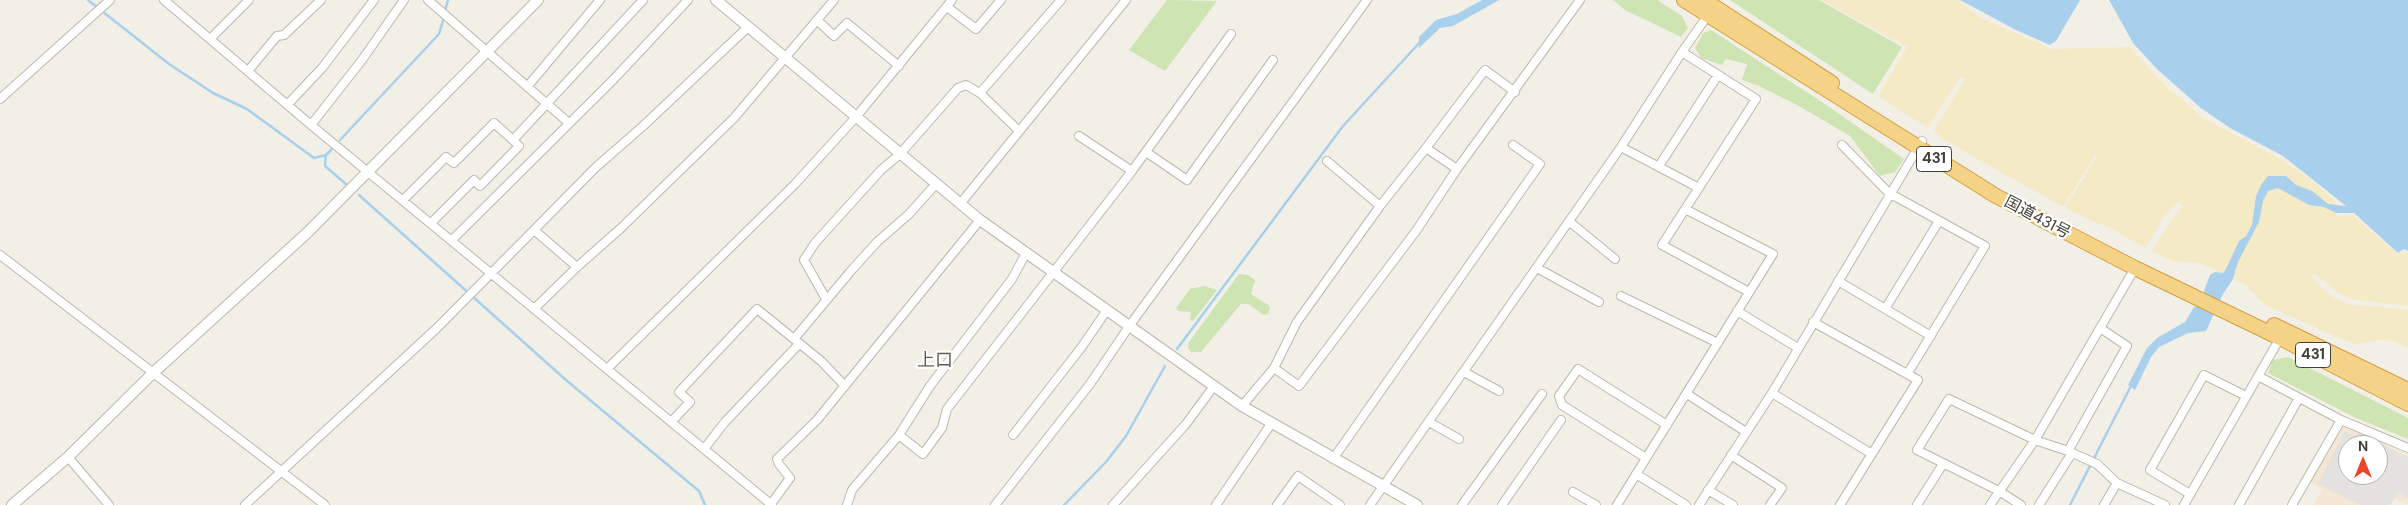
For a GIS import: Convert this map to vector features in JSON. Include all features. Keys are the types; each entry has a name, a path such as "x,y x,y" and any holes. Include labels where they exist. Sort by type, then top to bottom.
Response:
{"highway":[{"name":"国道431号","path":"1684,0 1920,144 2280,338 2408,404"},
{"name":"国道431号","path":"1704,0 1996,196 2135,268 2199,293"},
{"name":"国道431号","path":"2220,304 2408,390"}],"street":[{"path":"0,99 110,0"},
{"path":"210,39 249,0"},
{"path":"248,70 277,36 284,35 321,0"},
{"path":"288,104 322,68 374,0"},
{"path":"311,125 362,60 404,0"},
{"path":"428,0 569,123"},
{"path":"12,505 68,457 153,373 308,233 538,0"},
{"path":"527,87 600,0"},
{"path":"513,140 643,0"},
{"path":"452,240 688,0"},
{"path":"716,0 980,220 1242,406 1332,459 1417,505"},
{"path":"535,308 620,229 734,118 834,0"},
{"path":"607,369 789,190 856,117 950,3 976,29 1001,0"},
{"path":"980,93 1061,0"},
{"path":"960,204 1018,130 1126,0"},
{"path":"995,505 1090,384 1130,325 1367,0"},
{"path":"1274,368 1299,386 1416,230 1457,169 1515,92 1580,0"},
{"path":"168,1 311,125 772,504 790,478 779,464 778,459 817,420 980,220"},
{"path":"1370,505 1570,222 1708,15"},
{"path":"817,20 834,36 848,23 899,66"},
{"path":"245,505 327,427 437,328 595,168 642,127 748,27"},
{"path":"899,435 923,454 942,428 947,409 1132,171 1231,34"},
{"path":"1682,52 1756,99 1662,245 1749,292"},
{"path":"1146,152 1187,180 1272,60"},
{"path":"1242,406 1274,368 1297,322 1380,206 1485,70 1515,92"},
{"path":"1659,166 1718,75"},
{"path":"826,299 804,260 815,244 881,170 900,154 958,88 966,85 980,93 1018,130"},
{"path":"404,200 446,157 454,163 494,123 519,146 480,186 474,180 431,223"},
{"path":"1079,136 1132,171"},
{"path":"1332,459 1540,164 1513,144"},
{"path":"1699,505 1772,393 1889,193 1920,144"},
{"path":"1842,145 1889,193 1985,246 1908,373"},
{"path":"1621,147 1699,188"},
{"path":"1426,148 1457,169"},
{"path":"1327,161 1380,206"},
{"path":"704,449 796,341 826,299 877,242 909,214 936,184"},
{"path":"1617,505 1772,254 1685,209"},
{"path":"1885,309 1939,221"},
{"path":"1570,222 1615,260"},
{"path":"534,230 577,267"},
{"path":"847,505 852,490 899,435 930,386 1012,279 1026,253"},
{"path":"0,255 325,505"},
{"path":"1537,268 1599,302"},
{"path":"1990,505 2035,440 2135,268"},
{"path":"1838,281 1930,336"},
{"path":"1621,296 1718,343"},
{"path":"671,422 690,402 679,392 757,308 821,361 845,386"},
{"path":"1013,435 1108,310"},
{"path":"1737,312 1798,348"},
{"path":"1813,322 1918,380 1840,505"},
{"path":"2038,505 2070,452 2127,346 2100,328"},
{"path":"2184,505 2280,338"},
{"path":"1646,458 1562,405 1559,396 1578,369 1667,425"},
{"path":"1464,372 1499,392"},
{"path":"2190,494 2150,470 2204,375 2246,396"},
{"path":"2258,376 2341,420 2408,448"},
{"path":"1113,505 1186,424 1214,386"},
{"path":"1772,393 1872,454"},
{"path":"1462,505 1542,394"},
{"path":"1687,394 1746,432"},
{"path":"2239,505 2299,398"},
{"path":"2021,505 1999,491 1917,450 1950,399 2035,440 2097,464 2117,483 2165,505"},
{"path":"1502,505 1561,420"},
{"path":"2292,505 2341,420"},
{"path":"1429,422 1459,439"},
{"path":"1216,505 1271,424"},
{"path":"1731,455 1782,488 1770,505"},
{"path":"68,457 109,505"},
{"path":"1917,505 1943,464"},
{"path":"1636,474 1686,505"},
{"path":"1277,505 1298,476 1340,505"},
{"path":"2104,505 2117,483"},
{"path":"1708,490 1733,505"},
{"path":"1573,492 1596,505"}],"shaded area":[{"path":"2347,425 2367,435 2338,435 2338,485 2388,485 2388,446 2408,456 2408,505 2395,498 2391,505 2314,505 2322,489 2309,482 2340,427"},
{"path":"2345,431 2353,435 2343,435"},
{"path":"2338,445 2338,485 2388,485 2388,448 2408,458 2408,498 2397,492 2390,505 2360,505 2318,484"}],"green space":[{"path":"1167,0 1217,1 1165,71 1129,50"},
{"path":"1613,0 1657,0 1682,16 1688,28 1681,37 1625,10"},
{"path":"1730,0 1819,0 1902,47 1873,94"},
{"path":"1711,30 1825,104 1904,159 1895,172 1880,176 1850,136 1799,106 1759,86 1742,80 1747,64 1726,59 1722,65 1701,58 1695,48 1703,33"},
{"path":"1239,274 1248,275 1255,280 1251,294 1268,305 1270,308 1268,314 1264,315 1248,304 1241,304 1201,352 1191,352 1188,348 1189,342"},
{"path":"1204,286 1217,290 1193,321 1190,320 1191,312 1178,311 1176,308 1190,289"},
{"path":"2288,357 2408,418 2408,439 2356,418 2268,373 2273,360"}],"sand":[{"path":"1821,0 1957,0 1981,18 2052,49 2129,47 2166,86 2203,118 2283,160 2307,177 2334,200 2336,217 2353,215 2398,254 2405,251 2408,252 2408,306 2350,299 2335,291 2314,273 2311,277 2331,296 2351,305 2408,309 2408,348 2394,341 2379,340 2355,344 2346,341 2265,305 2245,285 2215,270 2199,263 2172,261 2152,251 2170,221 2183,207 2178,202 2165,216 2145,248 2111,228 2065,208 2098,155 2095,155 2063,207 1943,139 1934,130 1965,79 1960,77 1928,128 1878,96 1907,47"}],"water":[{"path":"1482,0 1499,0 1453,26 1440,28 1419,48 1419,37 1436,20 1457,14"},
{"path":"1960,0 2080,0 2056,41 2050,45 2016,30"},
{"path":"2109,0 2408,0 2408,251 2404,249 2398,253 2354,213 2336,213 2324,207 2309,205 2278,188 2268,191 2263,201 2259,222 2238,262 2233,279 2223,294 2206,331 2188,333 2159,347 2151,357 2135,390 2128,385 2147,348 2157,338 2185,322 2194,307 2198,307 2210,275 2215,272 2223,273 2226,269 2239,241 2246,236 2252,225 2256,196 2268,176 2286,176 2296,185 2312,191 2328,204 2346,206 2283,156 2230,128 2201,108 2157,69 2133,43"}],"waterway":[{"path":"88,0 169,64 213,93 247,109 314,158 326,155 333,148"},
{"path":"445,11 448,0"},
{"path":"340,140 439,34 444,17"},
{"path":"1177,349 1343,126 1421,41"},
{"path":"326,155 325,166 347,185"},
{"path":"359,195 566,380 699,491 705,505"},
{"path":"1064,505 1106,462 1126,436 1165,366"},
{"path":"2070,505 2132,384"}],"district":[{"name":"上口","path":"935,361"}]}
